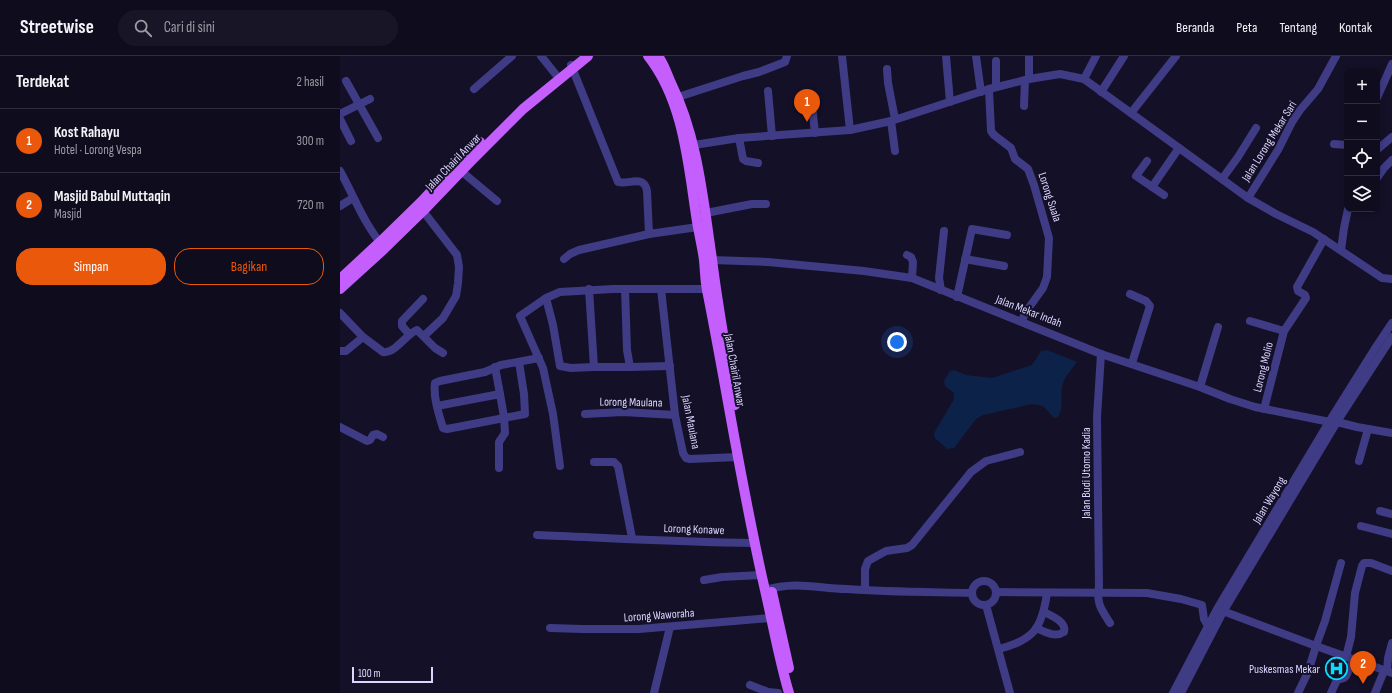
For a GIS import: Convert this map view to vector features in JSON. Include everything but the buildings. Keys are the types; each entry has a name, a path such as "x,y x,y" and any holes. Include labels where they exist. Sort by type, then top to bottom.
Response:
{"main road":[{"name":"Jalan Chairil Anwar","path":"340,279 423,211 523,109 572,67 581,56"},
{"name":"Jalan Chairil Anwar","path":"340,289 454,166 522,104 557,76 588,56"},
{"name":"Jalan Chairil Anwar","path":"648,56 654,63 664,81 681,124 687,151 707,288 717,321 735,409 764,560 786,693"},
{"name":"Jalan Chairil Anwar","path":"661,57 689,125 694,145 706,213 712,260 717,321 738,457 761,575 768,589 770,618 786,693"}],"street":[{"path":"474,89 512,56"},
{"path":"541,56 557,76"},
{"path":"678,97 773,68 785,62 788,56"},
{"path":"842,56 850,130"},
{"path":"946,56 950,102"},
{"path":"976,56 989,89"},
{"path":"1024,106 1029,56"},
{"path":"1084,79 1096,56"},
{"path":"1101,92 1124,56"},
{"path":"1131,113 1176,56"},
{"name":"Jalan Lorong Mekar Sari","path":"1248,198 1278,150 1292,122 1318,89 1336,56"},
{"path":"989,89 996,61"},
{"path":"1380,91 1392,64"},
{"path":"572,67 618,182 640,181 645,184 647,191 649,234"},
{"path":"886,69 893,120 895,151"},
{"path":"694,145 739,138 850,130 893,120 989,89 1027,79 1060,74 1084,79 1248,198 1313,232 1382,278 1392,279"},
{"path":"346,81 378,138"},
{"name":"Lorong Suala","path":"989,89 991,131 1011,148 1015,159 1028,169 1034,184 1049,238 1047,277 1042,288 1025,313 1022,321"},
{"path":"768,91 772,136"},
{"path":"340,114 370,99"},
{"path":"812,105 815,133"},
{"path":"340,119 351,141"},
{"path":"1222,179 1256,128"},
{"path":"1380,147 1392,137"},
{"path":"739,138 744,159 746,161 758,163"},
{"path":"1334,144 1344,145"},
{"path":"1152,187 1179,148"},
{"path":"1378,176 1392,160"},
{"path":"1147,162 1136,176 1164,195"},
{"path":"340,171 342,181 367,224 382,245"},
{"path":"461,171 497,201"},
{"path":"340,206 353,198"},
{"path":"706,213 766,204"},
{"path":"423,211 457,255 459,266 456,296 443,318 424,336"},
{"path":"1341,250 1347,212"},
{"path":"564,259 570,254 579,250 649,234 698,227"},
{"path":"957,297 972,229 1008,235"},
{"path":"941,290 939,278 944,231"},
{"name":"Lorong Molio","path":"1264,409 1284,331 1306,298 1305,295 1296,289 1324,239"},
{"path":"907,256 911,257 913,260 912,278"},
{"path":"965,259 1004,266"},
{"name":"Jalan Mekar Indah","path":"712,260 768,262 864,271 912,278 1101,354 1132,363 1230,399 1264,409 1392,434"},
{"path":"560,466 553,414 543,368 520,316 546,298 560,292 589,289 707,288"},
{"path":"589,289 594,366"},
{"path":"625,289 627,350 630,367"},
{"name":"Jalan Maulana","path":"661,289 675,416 683,453 686,458 690,459 738,457"},
{"path":"1130,294 1146,301 1150,306 1132,363"},
{"path":"546,298 553,325 560,366 571,368 594,366 670,366"},
{"path":"409,334 402,326 402,321 405,316 423,299"},
{"path":"340,312 363,337 378,350 386,353 391,351 409,334 417,330 435,348 443,352"},
{"name":"Lorong Molio","path":"1250,321 1284,331"},
{"name":"Jalan Wayong","path":"1181,693 1220,610 1333,422 1376,347 1392,323"},
{"path":"1200,387 1218,327"},
{"path":"340,351 346,351 363,337"},
{"name":"Jalan Wayong","path":"1333,422 1392,337"},
{"path":"1376,347 1383,351"},
{"name":"Jalan Budi Utomo Kadia","path":"1101,354 1097,417 1097,598 1100,607 1110,623"},
{"path":"518,362 526,412 524,415 504,417 445,429 443,427 437,406 435,383 485,372 501,365 539,358"},
{"path":"495,368 504,417 505,433 498,444 499,468"},
{"path":"437,406 500,394"},
{"name":"Lorong Maulana","path":"585,414 623,412 675,416"},
{"path":"340,427 367,441 370,440 373,435 377,434 382,437"},
{"path":"1359,461 1368,429"},
{"path":"864,590 865,569 868,561 886,551 907,548 912,545 966,477 979,465 994,458 1020,452"},
{"path":"594,462 614,462 618,466 632,538"},
{"path":"1380,511 1392,514"},
{"path":"1361,526 1392,534"},
{"name":"Lorong Konawe","path":"537,536 754,543"},
{"path":"1298,693 1308,672 1328,614 1341,563"},
{"path":"1331,693 1338,680 1346,676 1350,658 1355,593 1362,566 1364,563 1371,563 1392,571"},
{"path":"704,580 722,577 761,575"},
{"path":"984,580 995,586 997,592 994,601 986,605 978,604 972,597 972,593 975,584 984,580"},
{"path":"768,589 797,584 864,590 972,593"},
{"path":"997,592 1147,593 1181,599 1202,605 1204,619 1208,626"},
{"path":"999,649 1022,642 1031,634 1036,628 1044,612 1047,593"},
{"path":"986,605 1010,693"},
{"path":"1220,610 1388,672"},
{"name":"Jalan Wayong","path":"1173,693 1208,626 1220,610"},
{"path":"1036,628 1056,635 1064,632 1064,625 1044,612"},
{"name":"Lorong Waworaha","path":"550,628 615,630 670,627 770,618"},
{"path":"654,693 670,627"},
{"path":"1374,693 1388,672 1388,658 1392,643"},
{"path":"750,685 768,692 786,693"}],"water":[{"path":"1047,350 1077,362 1063,383 1062,405 1058,417 1054,418 1043,406 1032,404 983,415 976,419 954,448 947,449 935,438 934,433 954,399 954,393 945,386 944,381 950,371 954,370 966,375 992,378 1032,365 1041,351"}],"place":[{"name":"Kost Rahayu","path":"807,122"},
{"name":"Puskesmas Mekar","path":"1336,669"},
{"name":"Masjid Babul Muttaqin","path":"1363,684"}]}
